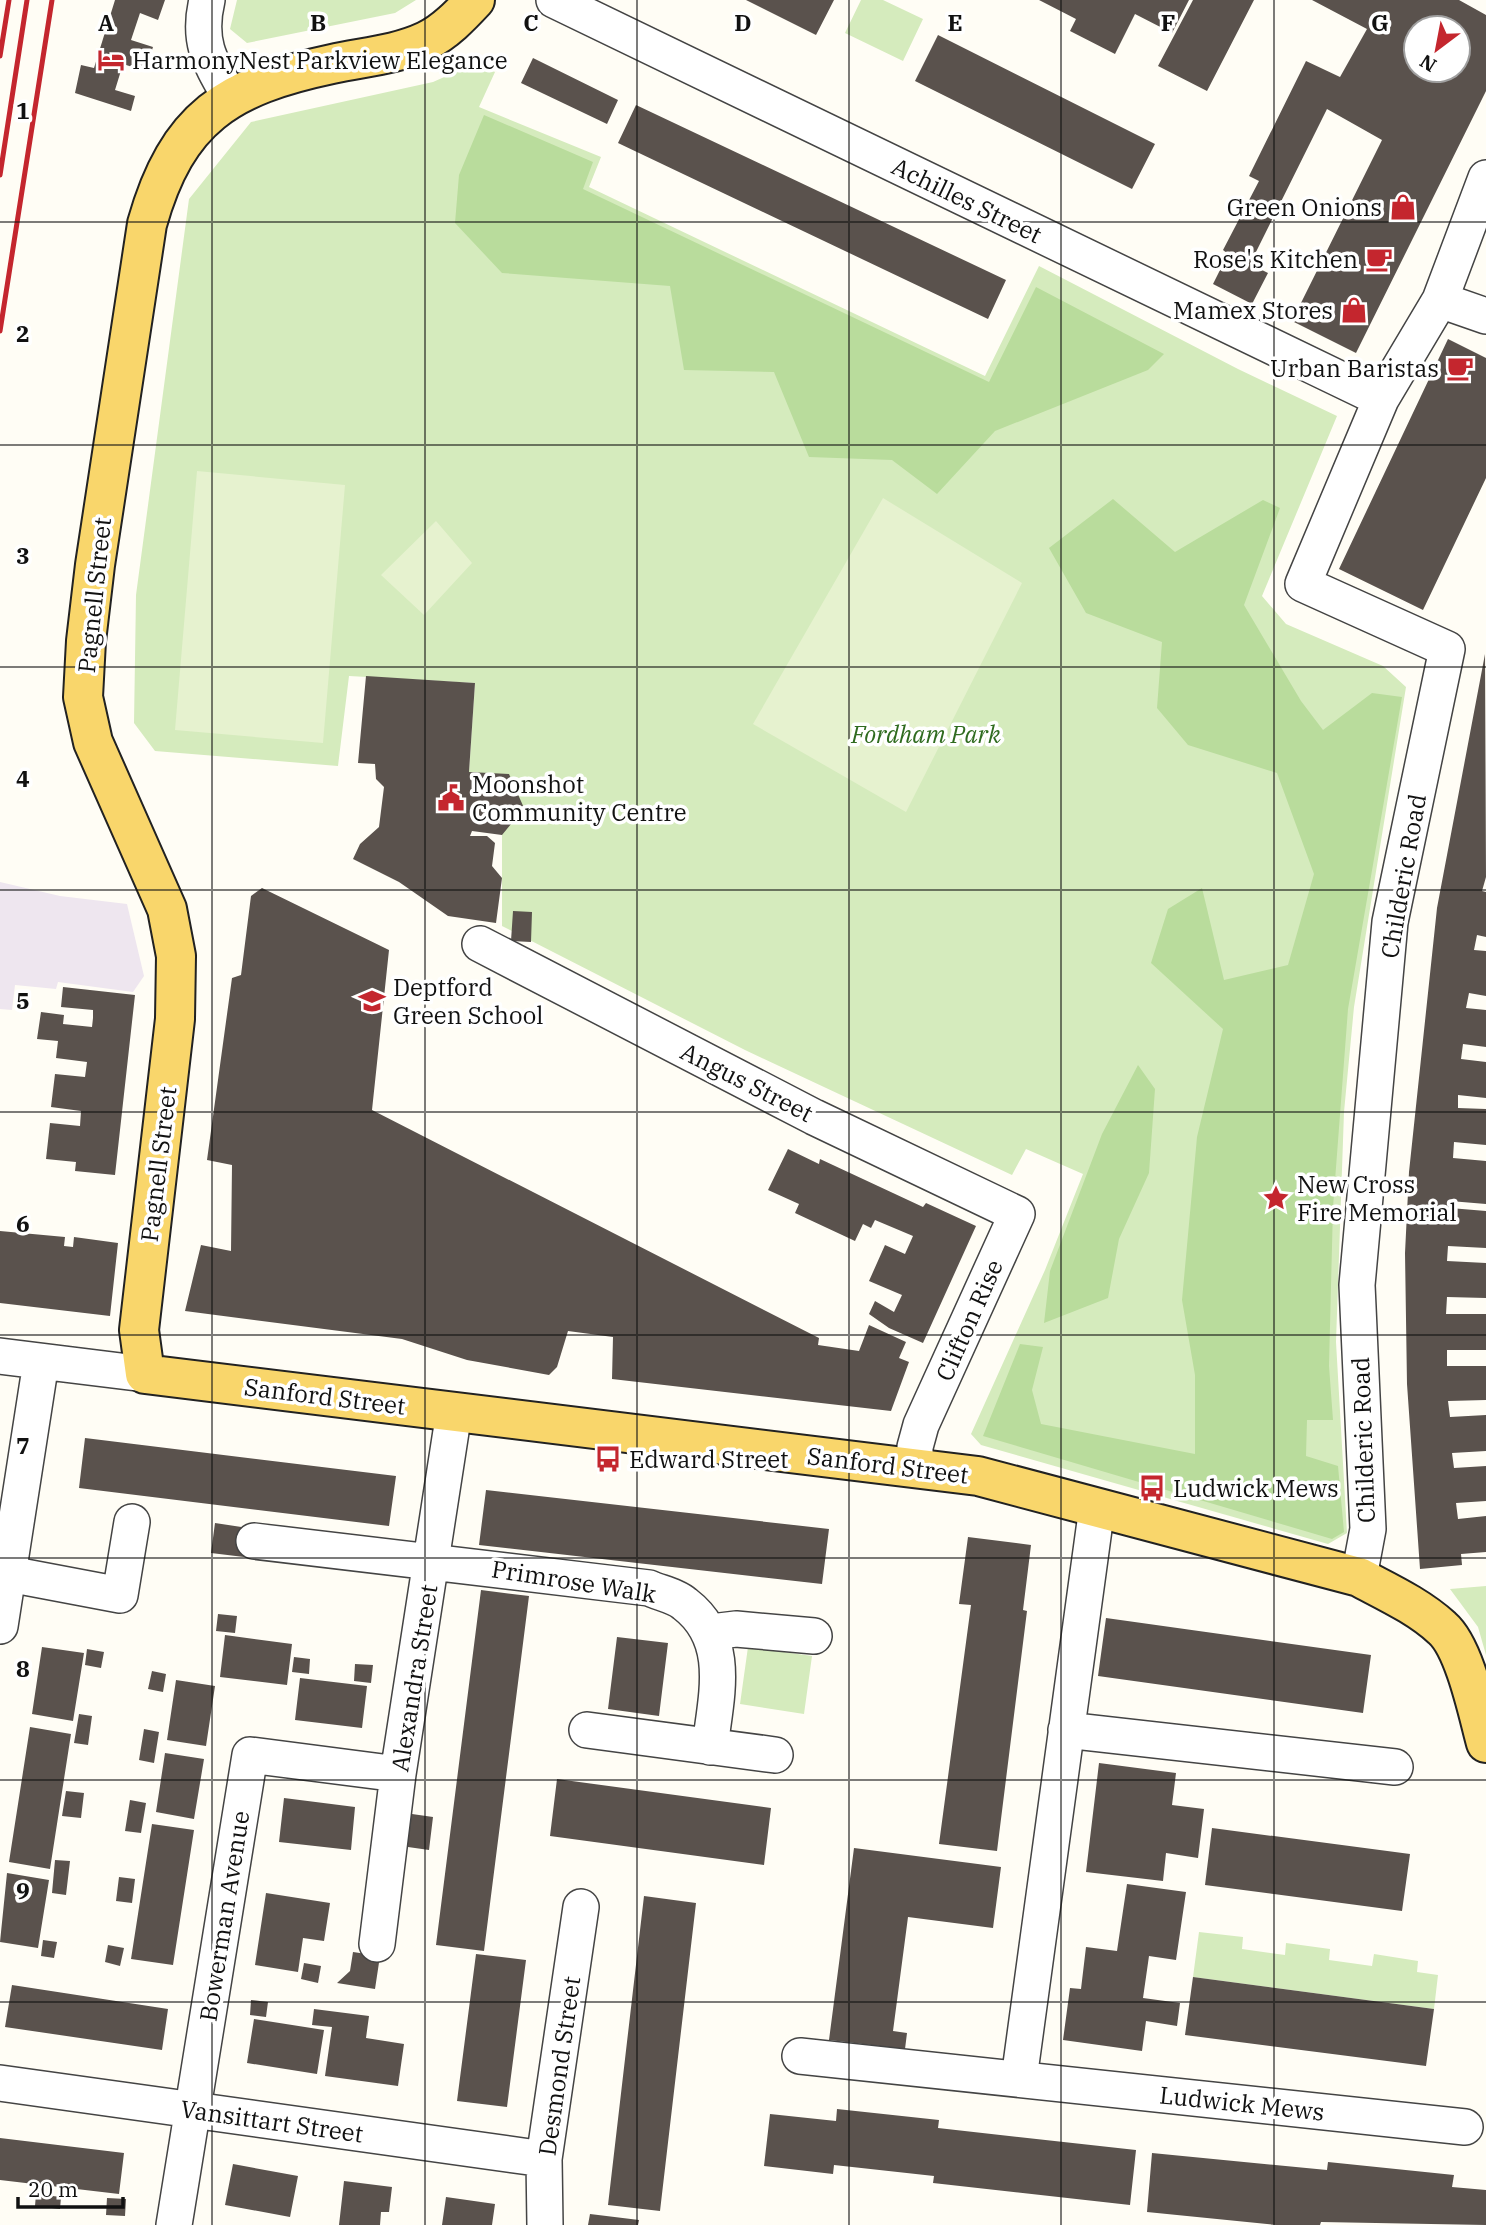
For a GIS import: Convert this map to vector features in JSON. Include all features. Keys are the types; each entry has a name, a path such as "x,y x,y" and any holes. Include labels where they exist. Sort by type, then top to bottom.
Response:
{"main road":[{"name":"Pagnell Street","path":"145,1374 139,1330 173,1032 176,956 162,897 93,742 83,697 86,641 147,224 156,190 191,131 230,97 271,78 392,54 428,40 455,21 475,0"},
{"name":"Sanford Street","path":"145,1374 978,1476 1359,1577 1405,1601 1444,1629 1468,1676 1486,1743"}],"street":[{"path":"207,0 202,27 205,50 230,97"},
{"name":"Achilles Street","path":"554,0 1381,400"},
{"path":"1486,178 1440,300 1486,316"},
{"name":"Childeric Road","path":"1359,1577 1368,1529 1357,1285 1390,922 1447,649 1303,584 1381,400 1440,300"},
{"name":"Angus Street","path":"480,944 814,1117 1017,1214"},
{"name":"Clifton Rise","path":"915,1468 915,1447 922,1425 1017,1214"},
{"path":"0,1356 145,1374"},
{"path":"0,1626 41,1362"},
{"name":"Alexandra Street","path":"377,1944 398,1774 454,1412"},
{"path":"1019,2079 1097,1507"},
{"path":"9,1574 120,1595 132,1522"},
{"name":"Primrose Walk","path":"254,1541 432,1560 649,1588 684,1603 711,1632"},
{"path":"710,1747 719,1664 711,1632 736,1629 814,1636"},
{"path":"587,1730 775,1755"},
{"path":"1066,1730 1395,1767"},
{"name":"Bowerman Avenue","path":"174,2225 250,1755 398,1774"},
{"name":"Desmond Street","path":"545,2225 544,2159 581,1907"},
{"name":"Ludwick Mews","path":"800,2056 1465,2127"},
{"name":"Vansittart Street","path":"0,2083 544,2159"}],"shaded area":[{"path":"0,882 60,896 127,904 144,976 133,992 58,982 56,989 15,985 12,1010 0,1009"}],"green space":[{"path":"237,0 416,0 395,13 247,43 230,29"},
{"path":"861,0 883,0 923,19 903,61 845,33"},
{"name":"Fordham Park","path":"476,63 495,72 479,107 601,157 589,187 985,376 1039,266 1238,369 1337,416 1262,596 1286,624 1383,666 1406,687 1354,1007 1344,1112 1336,1342 1347,1533 1328,1544 981,1445 971,1434 1045,1270 1083,1174 1026,1149 1012,1175 745,1050 502,926 502,835 509,775 469,772 475,683 349,676 338,766 155,751 134,723 136,595 189,199 251,122 433,82"},
{"path":"484,115 593,162 583,189 989,382 1036,287 1164,354 1148,370 995,431 937,494 892,460 809,457 774,372 684,370 670,286 502,273 455,223 459,175"},
{"path":"197,471 345,485 323,743 175,730"},
{"path":"883,498 1022,583 906,812 753,724"},
{"path":"1113,499 1175,552 1263,500 1280,508 1244,605 1301,701 1323,730 1372,693 1402,697 1348,1009 1333,1207 1329,1366 1333,1420 1307,1420 1306,1456 1338,1466 1344,1532 1332,1539 983,1436 1020,1344 1043,1347 1032,1390 1041,1424 1195,1454 1195,1375 1182,1300 1197,1137 1223,1029 1151,963 1168,909 1202,888 1224,980 1288,965 1314,874 1277,773 1188,745 1157,708 1162,642 1086,613 1049,548"},
{"path":"436,521 472,563 424,615 381,575"},
{"path":"1138,1065 1155,1089 1149,1173 1119,1239 1108,1298 1044,1323 1050,1271 1102,1134"},
{"path":"1486,1586 1486,1655 1478,1627 1450,1589"},
{"path":"748,1647 812,1656 804,1714 740,1704"},
{"path":"1199,1932 1243,1937 1242,1949 1285,1955 1286,1943 1330,1949 1329,1960 1372,1966 1374,1954 1418,1961 1417,1972 1438,1975 1434,2009 1193,1977"}],"building":[{"path":"115,0 165,0 158,20 140,13 131,40 153,47 145,71 123,64 115,90 135,96 131,111 75,93 81,65 94,68"},
{"path":"746,0 834,0 816,35"},
{"path":"1039,0 1189,0 1172,33 1135,14 1115,54 1070,31 1076,19"},
{"path":"1193,0 1254,0 1207,91 1158,66"},
{"path":"1312,0 1459,0 1486,15 1486,91 1356,353 1292,321 1382,140 1327,109 1250,264 1268,273 1252,304 1213,284 1228,254 1223,250 1259,181 1249,176 1306,61 1340,77 1367,29"},
{"path":"938,35 1155,144 1132,189 915,81"},
{"path":"533,58 618,100 607,124 521,83"},
{"path":"636,105 1006,280 988,319 618,143"},
{"path":"1448,339 1486,358 1486,478 1423,610 1339,569"},
{"path":"1485,654 1486,877 1482,891 1486,892 1486,937 1477,935 1474,950 1486,951 1486,996 1469,993 1466,1008 1486,1010 1486,1047 1463,1044 1461,1059 1486,1062 1486,1098 1458,1095 1458,1108 1486,1109 1486,1145 1454,1142 1453,1158 1486,1161 1486,1204 1450,1201 1450,1208 1486,1211 1486,1248 1448,1246 1447,1261 1486,1263 1486,1298 1447,1297 1446,1314 1486,1314 1486,1350 1447,1350 1447,1366 1486,1366 1486,1400 1448,1401 1450,1417 1486,1415 1486,1451 1452,1453 1454,1468 1486,1466 1486,1501 1456,1503 1458,1519 1486,1516 1486,1552 1461,1554 1462,1565 1420,1569 1407,1384 1405,1253 1409,1172 1437,908"},
{"name":"Moonshot Community Centre","path":"366,676 475,683 469,772 509,774 524,808 502,835 472,831 470,836 487,836 495,843 492,866 502,878 496,923 448,916 399,882 353,859 360,844 379,827 384,787 376,779 375,764 358,763"},
{"path":"262,888 389,950 372,1110 819,1338 818,1345 859,1351 869,1325 906,1342 899,1358 909,1362 891,1411 612,1379 613,1337 568,1331 557,1367 549,1375 467,1360 402,1339 185,1311 201,1245 231,1251 232,1165 207,1160 232,978 241,975 251,896"},
{"path":"513,911 532,912 531,942 511,941"},
{"path":"63,987 135,995 115,1175 75,1171 76,1162 46,1159 50,1123 80,1126 81,1111 51,1107 55,1074 85,1077 87,1062 56,1058 58,1041 37,1039 41,1012 64,1015 63,1024 92,1027 93,1018 93,1010 61,1007"},
{"path":"788,1149 819,1164 820,1159 923,1207 926,1203 976,1226 923,1343 889,1328 869,1314 875,1301 894,1312 902,1295 869,1281 885,1245 905,1254 913,1236 875,1220 871,1228 863,1224 855,1241 795,1213 799,1204 768,1190"},
{"path":"0,1231 65,1237 64,1246 73,1247 74,1237 118,1243 110,1316 0,1303"},
{"path":"85,1438 396,1476 389,1526 79,1488"},
{"path":"486,1490 829,1529 822,1584 479,1545"},
{"path":"215,1523 248,1528 244,1557 211,1553"},
{"path":"968,1537 1031,1545 1023,1610 1027,1611 997,1851 939,1844 971,1605 959,1604"},
{"path":"481,1590 529,1596 484,1951 436,1945"},
{"path":"218,1614 237,1616 235,1633 216,1631"},
{"path":"1106,1618 1371,1655 1363,1713 1098,1676"},
{"path":"225,1635 292,1644 287,1685 220,1677"},
{"path":"617,1637 668,1643 659,1716 608,1709"},
{"path":"42,1647 84,1653 73,1721 32,1714"},
{"path":"87,1649 104,1652 101,1668 85,1665"},
{"path":"294,1657 310,1659 309,1674 292,1672"},
{"path":"355,1664 373,1665 371,1683 354,1681"},
{"path":"152,1671 166,1674 163,1692 148,1689"},
{"path":"300,1678 367,1686 362,1728 295,1720"},
{"path":"176,1680 215,1686 206,1746 167,1740"},
{"path":"79,1714 92,1716 88,1745 74,1743"},
{"path":"30,1727 71,1734 50,1869 9,1862"},
{"path":"144,1729 159,1732 154,1763 139,1760"},
{"path":"165,1753 204,1759 194,1819 156,1812"},
{"path":"1099,1763 1176,1773 1172,1805 1204,1809 1198,1858 1166,1853 1163,1881 1086,1872"},
{"path":"557,1779 771,1808 764,1865 550,1836"},
{"path":"66,1791 84,1793 81,1818 62,1816"},
{"path":"284,1798 355,1807 351,1850 279,1842"},
{"path":"130,1800 146,1803 141,1833 125,1831"},
{"path":"405,1813 433,1817 429,1850 401,1846"},
{"path":"152,1824 194,1830 173,1965 131,1959"},
{"path":"1212,1828 1410,1854 1402,1911 1205,1885"},
{"path":"854,1848 1001,1867 993,1928 908,1917 893,2031 907,2033 905,2049 829,2040"},
{"path":"55,1860 70,1861 66,1895 52,1893"},
{"path":"7,1873 49,1880 38,1948 0,1942"},
{"path":"119,1877 135,1879 132,1903 116,1901"},
{"path":"1127,1884 1186,1892 1176,1960 1149,1956 1143,1998 1180,2003 1177,2026 1146,2021 1142,2051 1063,2040 1070,1988 1081,1989 1086,1947 1117,1951"},
{"path":"266,1893 330,1903 324,1941 303,1938 298,1972 255,1965"},
{"path":"644,1896 696,1903 660,2211 608,2205"},
{"path":"43,1940 57,1942 54,1958 41,1956"},
{"path":"108,1945 124,1948 120,1966 105,1962"},
{"path":"353,1952 380,1956 375,1989 337,1983 350,1971"},
{"path":"476,1954 526,1960 507,2107 457,2101"},
{"path":"304,1963 321,1966 318,1983 301,1979"},
{"path":"1193,1977 1434,2009 1426,2066 1185,2035"},
{"path":"12,1985 168,2009 162,2050 5,2027"},
{"path":"251,2000 268,2002 266,2017 250,2015"},
{"path":"314,2009 369,2016 366,2038 404,2044 398,2086 325,2076 332,2027 312,2025"},
{"path":"254,2019 324,2030 317,2074 247,2063"},
{"path":"837,2109 939,2120 938,2128 1136,2150 1130,2205 933,2183 934,2176 834,2165 833,2174 764,2166 770,2114 836,2121"},
{"path":"0,2138 124,2153 119,2194 0,2180"},
{"path":"1152,2153 1327,2170 1328,2162 1454,2175 1452,2187 1486,2190 1486,2225 1321,2222 1320,2225 1276,2225 1147,2212"},
{"path":"233,2164 298,2176 290,2217 225,2205"},
{"path":"344,2181 392,2187 389,2212 381,2212 380,2225 339,2225"},
{"path":"36,2194 61,2197 60,2209 35,2206"},
{"path":"446,2197 495,2204 492,2225 442,2225"},
{"path":"107,2198 126,2199 125,2216 106,2215"},
{"path":"590,2214 639,2220 638,2225 588,2225"}],"railway":[{"path":"0,56 9,0"},
{"path":"0,175 27,0"},
{"path":"0,331 52,0"}],"place":[{"name":"HarmonyNest Parkview Elegance","path":"111,60"},
{"name":"Green Onions","path":"1403,207"},
{"name":"Rose's Kitchen","path":"1379,259"},
{"name":"Mamex Stores","path":"1354,310"},
{"name":"Urban Baristas","path":"1460,368"},
{"name":"Moonshot Community Centre","path":"451,798"},
{"name":"Deptford Green School","path":"372,1001"},
{"name":"New Cross Fire Memorial","path":"1276,1198"},
{"name":"Edward Street","path":"608,1459"},
{"name":"Ludwick Mews","path":"1152,1488"}]}
